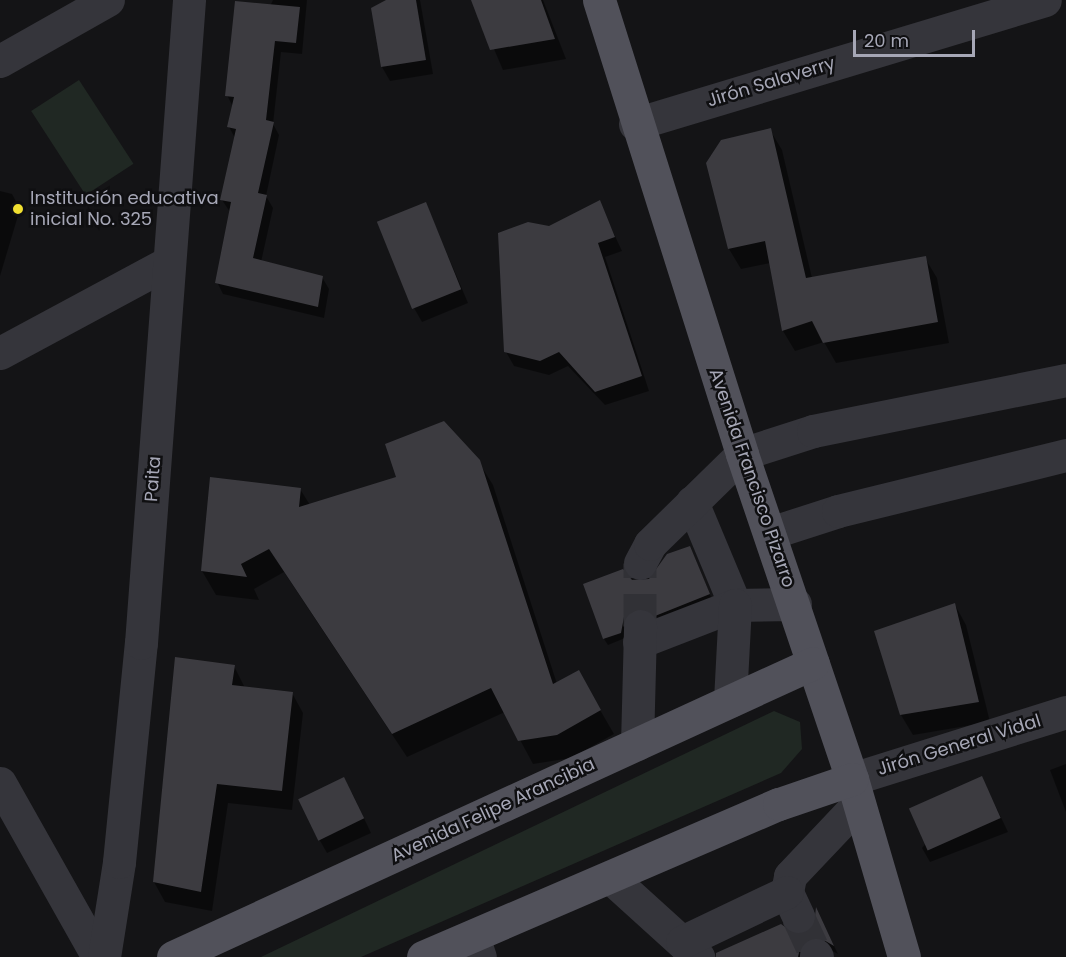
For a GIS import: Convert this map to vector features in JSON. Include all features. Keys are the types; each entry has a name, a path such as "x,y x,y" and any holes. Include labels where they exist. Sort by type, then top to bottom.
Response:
{"main road":[{"name":"Avenida Francisco Pizarro","path":"598,0 635,124 742,454 795,604 855,791 904,957"},
{"name":"Avenida Felipe Arancibia","path":"173,957 813,663"},
{"path":"423,957 477,946 611,878 779,804 855,791"}],"street":[{"name":"Paita","path":"104,957 119,862 141,643 189,0"},
{"name":"Jirón Salaverry","path":"635,124 1045,0"},
{"path":"0,61 105,1"},
{"path":"0,353 169,262"},
{"path":"640,563 650,544 742,454 813,431 1066,380"},
{"path":"770,533 838,511 1066,455"},
{"path":"692,502 735,605 730,701"},
{"path":"637,744 640,634 735,605 795,604"},
{"name":"Jirón General Vidal","path":"855,791 1066,712"},
{"path":"0,783 98,957"},
{"path":"611,878 690,950 793,904 790,876 855,791"}],"shaded area":[{"path":"79,80 133,164 86,195 31,111"},
{"path":"774,711 800,722 802,749 781,773 361,957 261,957"}],"building":[{"path":"386,0 416,0 426,60 381,67 371,8"},
{"path":"471,0 541,0 555,39 490,50"},
{"path":"235,1 300,7 296,43 275,41 266,120 274,122 258,193 267,195 253,258 323,276 318,307 215,283 231,202 220,200 236,129 227,127 234,97 225,96"},
{"path":"771,128 806,278 926,256 938,322 823,343 812,321 782,331 765,241 728,249 706,163 721,140"},
{"path":"600,200 615,237 598,243 642,376 595,392 559,352 540,361 504,352 498,233 528,222 549,226"},
{"path":"426,202 461,289 412,309 377,222"},
{"path":"444,421 480,460 553,684 579,670 601,710 557,735 518,741 491,688 392,734 269,549 241,564 247,577 201,571 210,477 301,488 299,507 396,477 385,444"},
{"path":"690,546 710,594 655,616 641,607 632,609 624,617 621,633 603,639 583,584 623,569 632,580 649,579 667,554"},
{"path":"955,603 979,702 900,715 874,631"},
{"path":"175,657 235,665 232,685 293,692 282,791 217,784 201,892 153,882"},
{"path":"982,776 1001,818 928,851 909,809"},
{"path":"344,777 364,818 318,841 298,799"},
{"path":"816,907 834,946 817,936 801,944 798,957 716,957 716,953 781,924 796,935 806,933 814,926"}],"tunnel":[{"path":"640,563 640,626"},
{"path":"798,916 816,955"}],"place":[{"name":"Institución educativa inicial No. 325","path":"18,209"}]}
